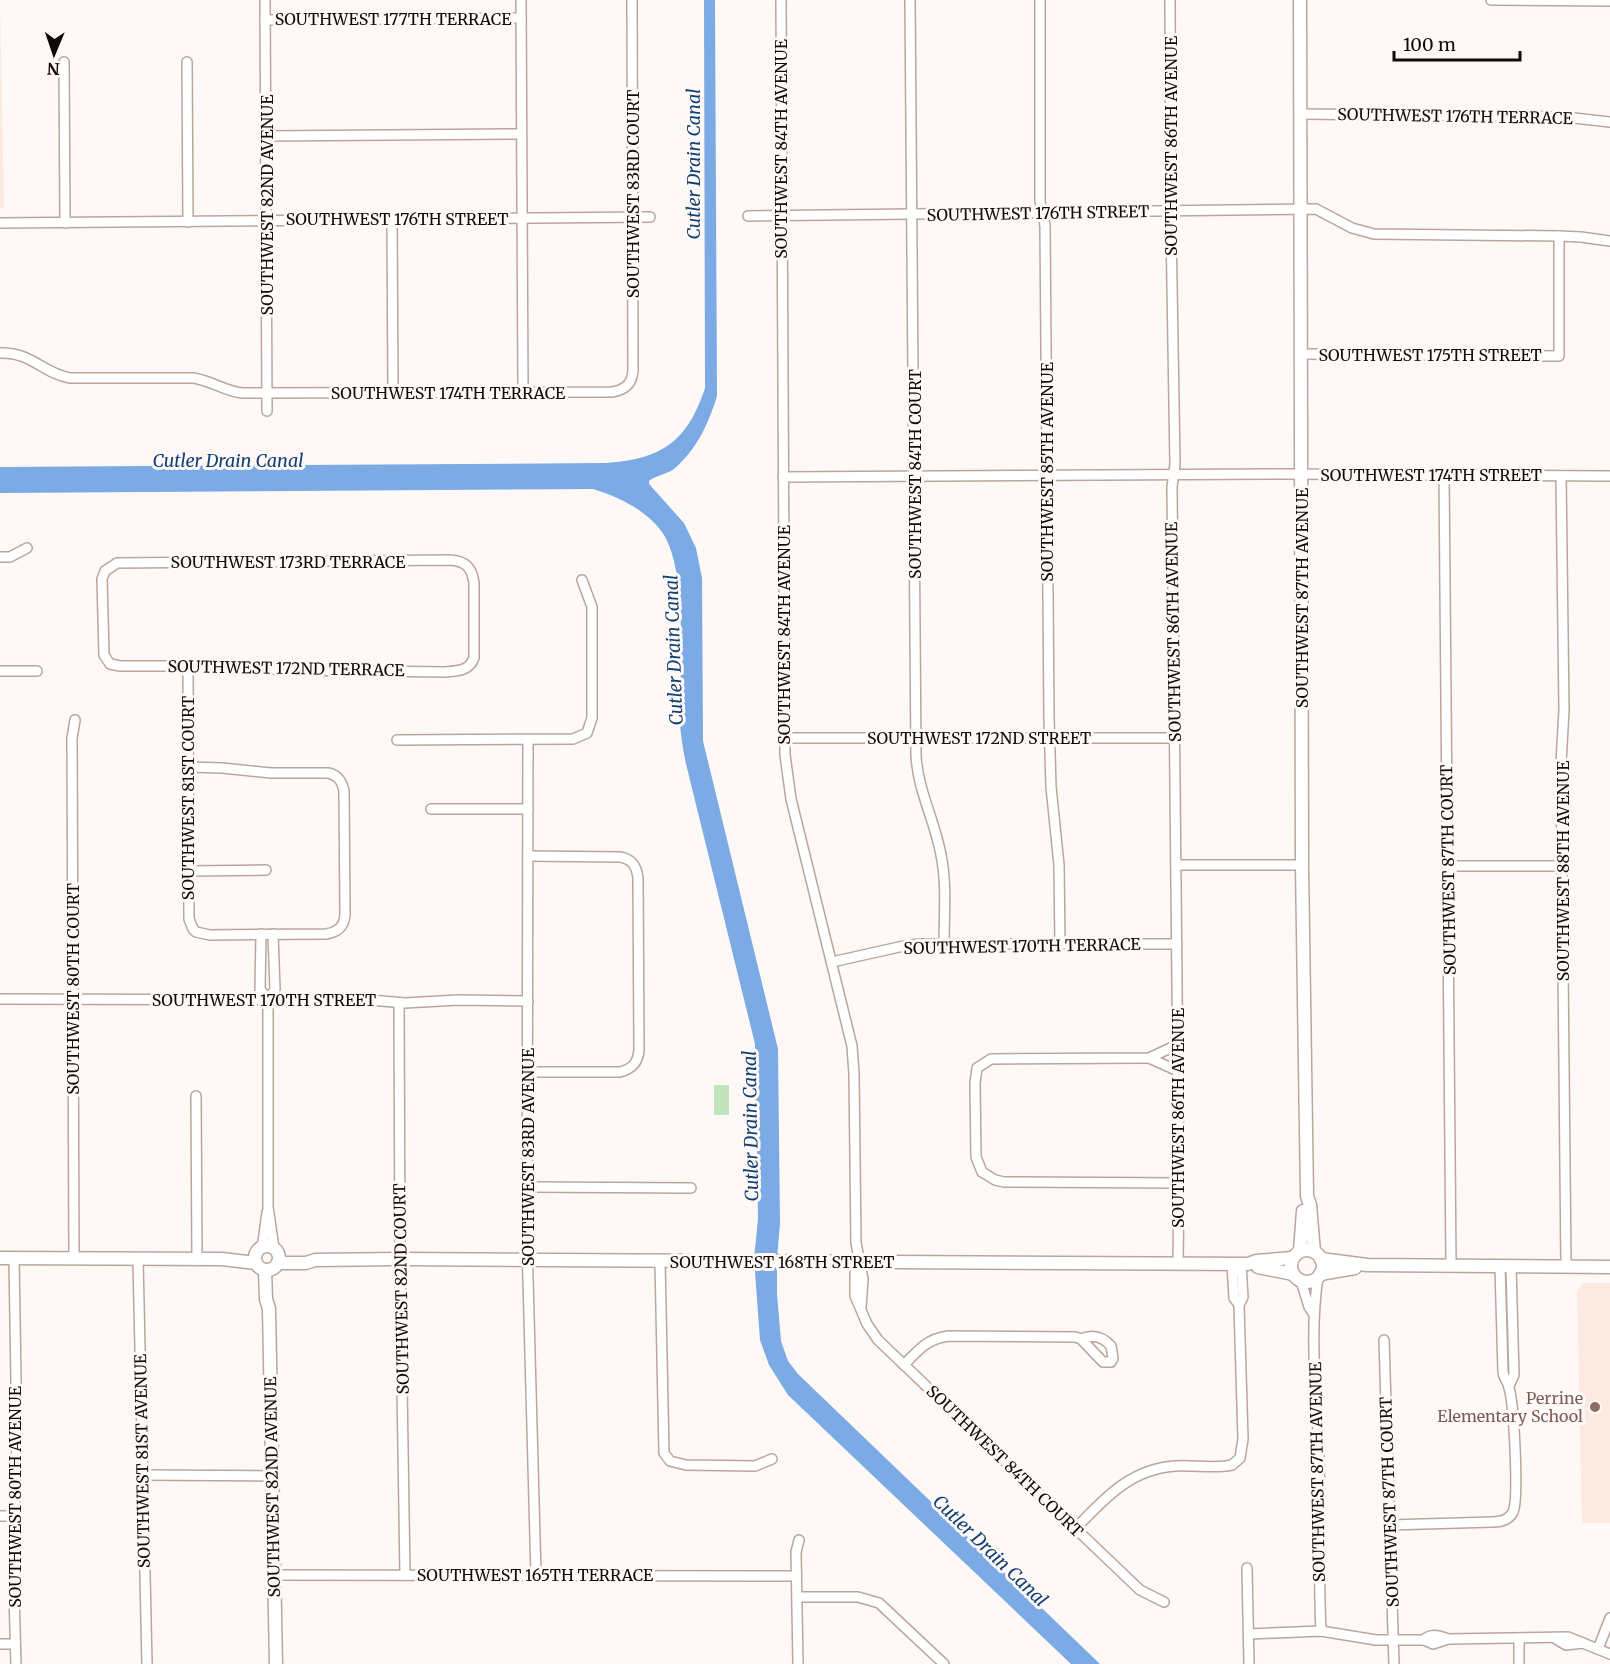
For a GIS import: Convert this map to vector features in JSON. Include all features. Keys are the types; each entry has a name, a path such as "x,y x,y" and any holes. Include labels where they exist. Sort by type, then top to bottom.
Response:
{"street":[{"name":"SOUTHWEST 82ND AVENUE","path":"265,0 267,411"},
{"path":"521,0 523,392"},
{"name":"SOUTHWEST 83RD COURT","path":"627,386 632,380 633,371 632,0"},
{"name":"SOUTHWEST 84TH AVENUE","path":"781,0 784,738 789,790 849,1028 854,1058 856,1243 859,1262"},
{"name":"SOUTHWEST 84TH COURT","path":"910,0 918,775 942,861 944,945"},
{"name":"SOUTHWEST 85TH AVENUE","path":"1040,0 1040,201 1045,226 1051,787 1059,865 1060,945"},
{"name":"SOUTHWEST 86TH AVENUE","path":"1170,0 1178,1263"},
{"name":"SOUTHWEST 87TH AVENUE","path":"1300,0 1302,865 1307,1196 1318,1255"},
{"path":"1491,0 1610,1"},
{"name":"SOUTHWEST 177TH TERRACE","path":"265,20 521,18"},
{"path":"64,62 65,223"},
{"path":"187,62 188,222"},
{"name":"SOUTHWEST 176TH TERRACE","path":"1300,114 1565,117 1610,122"},
{"path":"267,136 521,134"},
{"name":"SOUTHWEST 176TH STREET","path":"748,216 1316,209 1352,228 1384,235 1559,236 1610,241"},
{"name":"SOUTHWEST 176TH STREET","path":"0,223 650,217"},
{"path":"392,219 393,393"},
{"name":"SOUTHWEST 175TH STREET","path":"1301,354 1558,356 1559,236"},
{"path":"0,352 25,356 56,375 70,378 193,378 234,392 267,393"},
{"name":"SOUTHWEST 174TH TERRACE","path":"267,393 612,392 627,386"},
{"name":"SOUTHWEST 174TH STREET","path":"783,477 1444,474 1610,476"},
{"name":"SOUTHWEST 87TH COURT","path":"1444,474 1451,1265"},
{"name":"SOUTHWEST 88TH AVENUE","path":"1561,476 1563,741 1561,763 1566,1267"},
{"path":"0,557 10,557 27,549"},
{"name":"SOUTHWEST 173RD TERRACE","path":"106,660 103,649 102,579 108,568 121,563 450,560 463,562 472,571 474,658 468,668"},
{"path":"397,740 573,739 587,733 592,718 592,607 582,580"},
{"name":"SOUTHWEST 172ND TERRACE","path":"106,660 110,664 120,666 229,666 274,670 455,672 468,668"},
{"name":"SOUTHWEST 81ST COURT","path":"188,666 189,919 192,929 200,934 261,934"},
{"path":"0,671 37,671"},
{"name":"SOUTHWEST 80TH COURT","path":"74,1258 72,738 75,720"},
{"name":"SOUTHWEST 172ND STREET","path":"784,738 1174,738"},
{"name":"SOUTHWEST 83RD AVENUE","path":"528,740 527,1187 536,1575"},
{"path":"189,767 271,773 328,773 339,779 344,791 345,915 341,928 326,934 261,934"},
{"path":"431,809 528,809"},
{"path":"526,1072 612,1072 630,1069 637,1061 639,1050 638,879 634,864 626,858 614,856 528,856"},
{"path":"1176,865 1302,865"},
{"path":"1448,866 1562,866"},
{"path":"189,871 266,870"},
{"name":"SOUTHWEST 82ND AVENUE","path":"261,934 260,989 268,1000"},
{"name":"SOUTHWEST 82ND AVENUE","path":"273,934 275,989 268,1000 266,1299 269,1310 276,1664"},
{"name":"SOUTHWEST 170TH TERRACE","path":"832,962 908,945 1177,945"},
{"name":"SOUTHWEST 170TH STREET","path":"0,999 380,1000 399,1003 458,1000 528,1001"},
{"name":"SOUTHWEST 82ND COURT","path":"399,1003 405,1575"},
{"path":"1149,1058 1177,1045"},
{"path":"1178,1071 1149,1058 1015,1058 991,1059 980,1064 975,1074 976,1157 982,1172 988,1176 1004,1182 1179,1183"},
{"path":"196,1096 197,1259"},
{"path":"527,1187 690,1188"},
{"name":"SOUTHWEST 87TH AVENUE","path":"1296,1255 1307,1196"},
{"name":"SOUTHWEST 82ND AVENUE","path":"268,1207 263,1242 268,1259"},
{"path":"1367,1265 1319,1275 1310,1281 1297,1277 1291,1269 1296,1255 1310,1250 1318,1255 1367,1265 1610,1267"},
{"name":"SOUTHWEST 168TH STREET","path":"0,1258 268,1259 306,1263 315,1260 400,1259 1240,1264 1296,1255"},
{"path":"1318,1255 1322,1265 1319,1275"},
{"name":"SOUTHWEST 80TH AVENUE","path":"14,1258 17,1442 13,1558 16,1664"},
{"name":"SOUTHWEST 81ST AVENUE","path":"138,1259 147,1664"},
{"path":"660,1261 662,1448 667,1457 676,1464 686,1466 755,1466 772,1459"},
{"name":"SOUTHWEST 84TH COURT","path":"859,1262 863,1279 861,1306 871,1332 1140,1590 1164,1602"},
{"path":"1075,1529 1121,1484 1143,1472 1174,1466 1226,1466 1232,1465 1240,1458 1243,1439 1239,1305 1234,1298 1240,1264"},
{"name":"SOUTHWEST 168TH STREET","path":"1240,1264 1297,1277"},
{"path":"1389,1525 1505,1521 1513,1512 1516,1498 1514,1447 1509,1386 1503,1378 1506,1267"},
{"name":"SOUTHWEST 87TH AVENUE","path":"1319,1275 1313,1313 1320,1499 1321,1631"},
{"name":"SOUTHWEST 87TH AVENUE","path":"1297,1277 1313,1313"},
{"path":"904,1365 928,1341 948,1336 1065,1336 1081,1339"},
{"name":"SOUTHWEST 87TH COURT","path":"1384,1340 1394,1664"},
{"path":"142,1475 273,1476"},
{"path":"0,1516 15,1516"},
{"path":"798,1664 796,1552 800,1540"},
{"path":"1247,1568 1249,1664"},
{"name":"SOUTHWEST 165TH TERRACE","path":"274,1575 796,1576"},
{"path":"797,1597 858,1597 873,1600 884,1606 944,1664"},
{"path":"1598,1649 1610,1618"},
{"path":"1249,1634 1321,1631 1363,1639 1424,1640 1433,1644 1448,1640 1556,1639 1571,1645 1583,1643 1610,1654"},
{"path":"1519,1638 1519,1664"},
{"path":"0,1644 15,1644"}],"shaded area":[{"path":"0,0 4,208 0,208"},
{"name":"Perrine Elementary School","path":"1584,1283 1610,1283 1610,1523 1582,1523 1577,1291"}],"green space":[{"path":"714,1085 729,1085 729,1115 714,1115"}],"water":[{"path":"704,0 715,0 717,396 706,427 689,453 674,469 652,479 649,484 684,523 696,548 702,578 703,741 778,1049 780,1223 777,1294 781,1341 788,1361 798,1374 1100,1664 1071,1664 788,1395 769,1365 760,1340 754,1259 758,1219 755,1044 686,764 680,725 681,622 676,571 670,549 656,524 631,505 593,489 0,493 0,467 606,463 643,457 670,444 690,422 705,388"}],"place":[{"name":"Perrine Elementary School","path":"1595,1407"}],"water label":[{"name":"Cutler Drain Canal","path":"694,164"},
{"name":"Cutler Drain Canal","path":"228,461"},
{"name":"Cutler Drain Canal","path":"674,650"},
{"name":"Cutler Drain Canal","path":"751,1126"},
{"name":"Cutler Drain Canal","path":"990,1551"}]}
